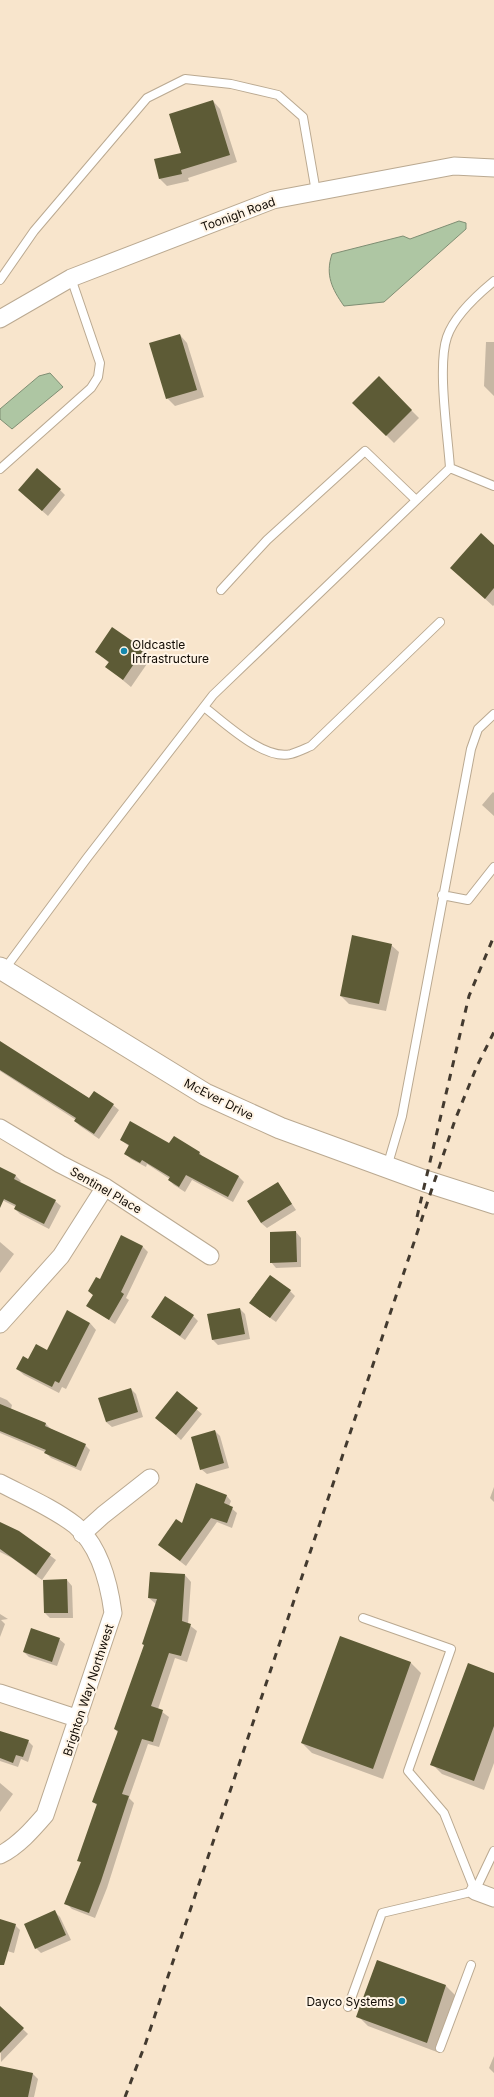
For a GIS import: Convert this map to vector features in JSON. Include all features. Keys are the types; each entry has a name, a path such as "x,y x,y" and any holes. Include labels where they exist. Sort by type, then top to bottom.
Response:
{"street":[{"name":"Toonigh Road","path":"0,319 71,278 273,200 454,166 494,168"},
{"name":"McEver Drive","path":"2,970 204,1094 280,1128 434,1184 494,1203"},
{"name":"Sentinel Place","path":"0,1128 60,1164 105,1187 210,1256"},
{"path":"0,1324 43,1279 61,1256 105,1187"},
{"path":"82,1534 103,1514 150,1478"},
{"name":"Brighton Way Northwest","path":"0,1483 47,1508 76,1526 95,1551 110,1585 113,1613 79,1719 45,1815 31,1832 8,1851 0,1855"},
{"path":"0,1693 79,1719"},
{"path":"474,1891 494,1898"}],"lane":[{"path":"0,280 34,231 147,98 185,79 232,84 278,95 303,117 316,192"},
{"path":"0,469 91,388 98,377 100,363 71,278"},
{"path":"450,468 443,369 447,337 463,310 494,282"},
{"path":"221,590 267,540 365,451 416,500"},
{"path":"450,468 494,486"},
{"path":"2,970 204,706 224,684 450,468"},
{"path":"204,706 259,748 277,754 290,754 311,746 440,622"},
{"path":"387,1167 402,1116 470,749 478,729 494,714"},
{"path":"442,896 468,900 494,868"},
{"path":"363,1618 451,1649 408,1771 444,1813 474,1891"},
{"path":"348,2007 382,1913 474,1891 494,1851"},
{"path":"440,2048 471,1965"}],"shaded area":[{"path":"459,221 466,223 466,229 384,302 344,306 336,294 331,282 329,269 332,254 403,236 410,239"},
{"path":"50,373 63,387 12,429 0,419 0,409 39,376"}],"building":[{"path":"213,100 230,155 181,170 182,174 159,179 154,159 181,153 169,114"},
{"path":"180,334 197,390 166,399 149,343"},
{"path":"379,376 412,410 386,436 352,403"},
{"path":"37,468 61,489 42,511 18,490"},
{"path":"481,533 494,545 494,588 485,599 450,568"},
{"path":"112,627 144,649 123,680 105,667 109,662 95,652"},
{"path":"352,935 392,944 379,1004 340,996"},
{"path":"0,1041 89,1098 94,1091 114,1104 94,1134 74,1121 76,1118 0,1070"},
{"path":"130,1121 169,1143 174,1136 200,1152 199,1154 239,1176 228,1197 186,1175 179,1187 168,1180 170,1177 142,1160 140,1163 124,1154 129,1145 120,1140"},
{"path":"0,1167 16,1175 14,1179 56,1200 44,1224 14,1209 16,1205 4,1199 0,1208"},
{"path":"278,1182 292,1204 261,1223 247,1201"},
{"path":"296,1231 297,1262 270,1263 270,1232"},
{"path":"121,1235 143,1246 121,1292 124,1294 109,1320 86,1306 93,1295 88,1291 96,1277 100,1279"},
{"path":"270,1275 291,1290 270,1318 249,1303"},
{"path":"165,1296 194,1315 180,1336 151,1317"},
{"path":"240,1308 245,1334 212,1340 207,1314"},
{"path":"67,1310 90,1323 59,1383 55,1381 52,1387 16,1369 23,1356 28,1359 36,1344 47,1350"},
{"path":"131,1388 138,1412 106,1422 98,1398"},
{"path":"177,1391 198,1408 176,1435 155,1418"},
{"path":"0,1404 46,1423 45,1426 86,1444 76,1467 44,1453 46,1450 0,1431"},
{"path":"215,1430 224,1463 200,1470 191,1437"},
{"path":"196,1483 227,1495 224,1503 233,1507 227,1523 211,1518 180,1561 158,1545 176,1519 182,1523"},
{"path":"0,1522 19,1531 51,1554 36,1575 0,1549"},
{"path":"150,1572 185,1574 182,1621 191,1624 181,1656 169,1653 151,1706 163,1710 153,1742 142,1739 122,1794 129,1796 89,1913 64,1904 81,1862 77,1861 97,1804 92,1802 118,1731 114,1729 144,1645 142,1644 157,1599 148,1598"},
{"path":"67,1579 68,1613 44,1613 43,1580"},
{"path":"31,1628 60,1638 52,1662 23,1652"},
{"path":"340,1636 411,1662 373,1769 301,1743"},
{"path":"468,1663 494,1673 494,1726 474,1781 430,1765"},
{"path":"0,1731 29,1740 23,1757 16,1755 13,1763 0,1758"},
{"path":"55,1910 66,1935 35,1949 24,1924"},
{"path":"0,1919 16,1924 4,1965 0,1965"},
{"name":"Dayco Systems","path":"377,1960 446,1985 427,2043 356,2017"},
{"path":"0,2006 24,2028 0,2053"},
{"path":"0,2066 33,2073 28,2097 0,2097"}],"railway":[{"path":"417,1217 469,996 494,936"},
{"path":"125,2097 146,2042 455,1120 477,1066 494,1032"}],"place":[{"name":"Oldcastle Infrastructure","path":"124,651"},
{"name":"Dayco Systems","path":"402,2001"}]}
